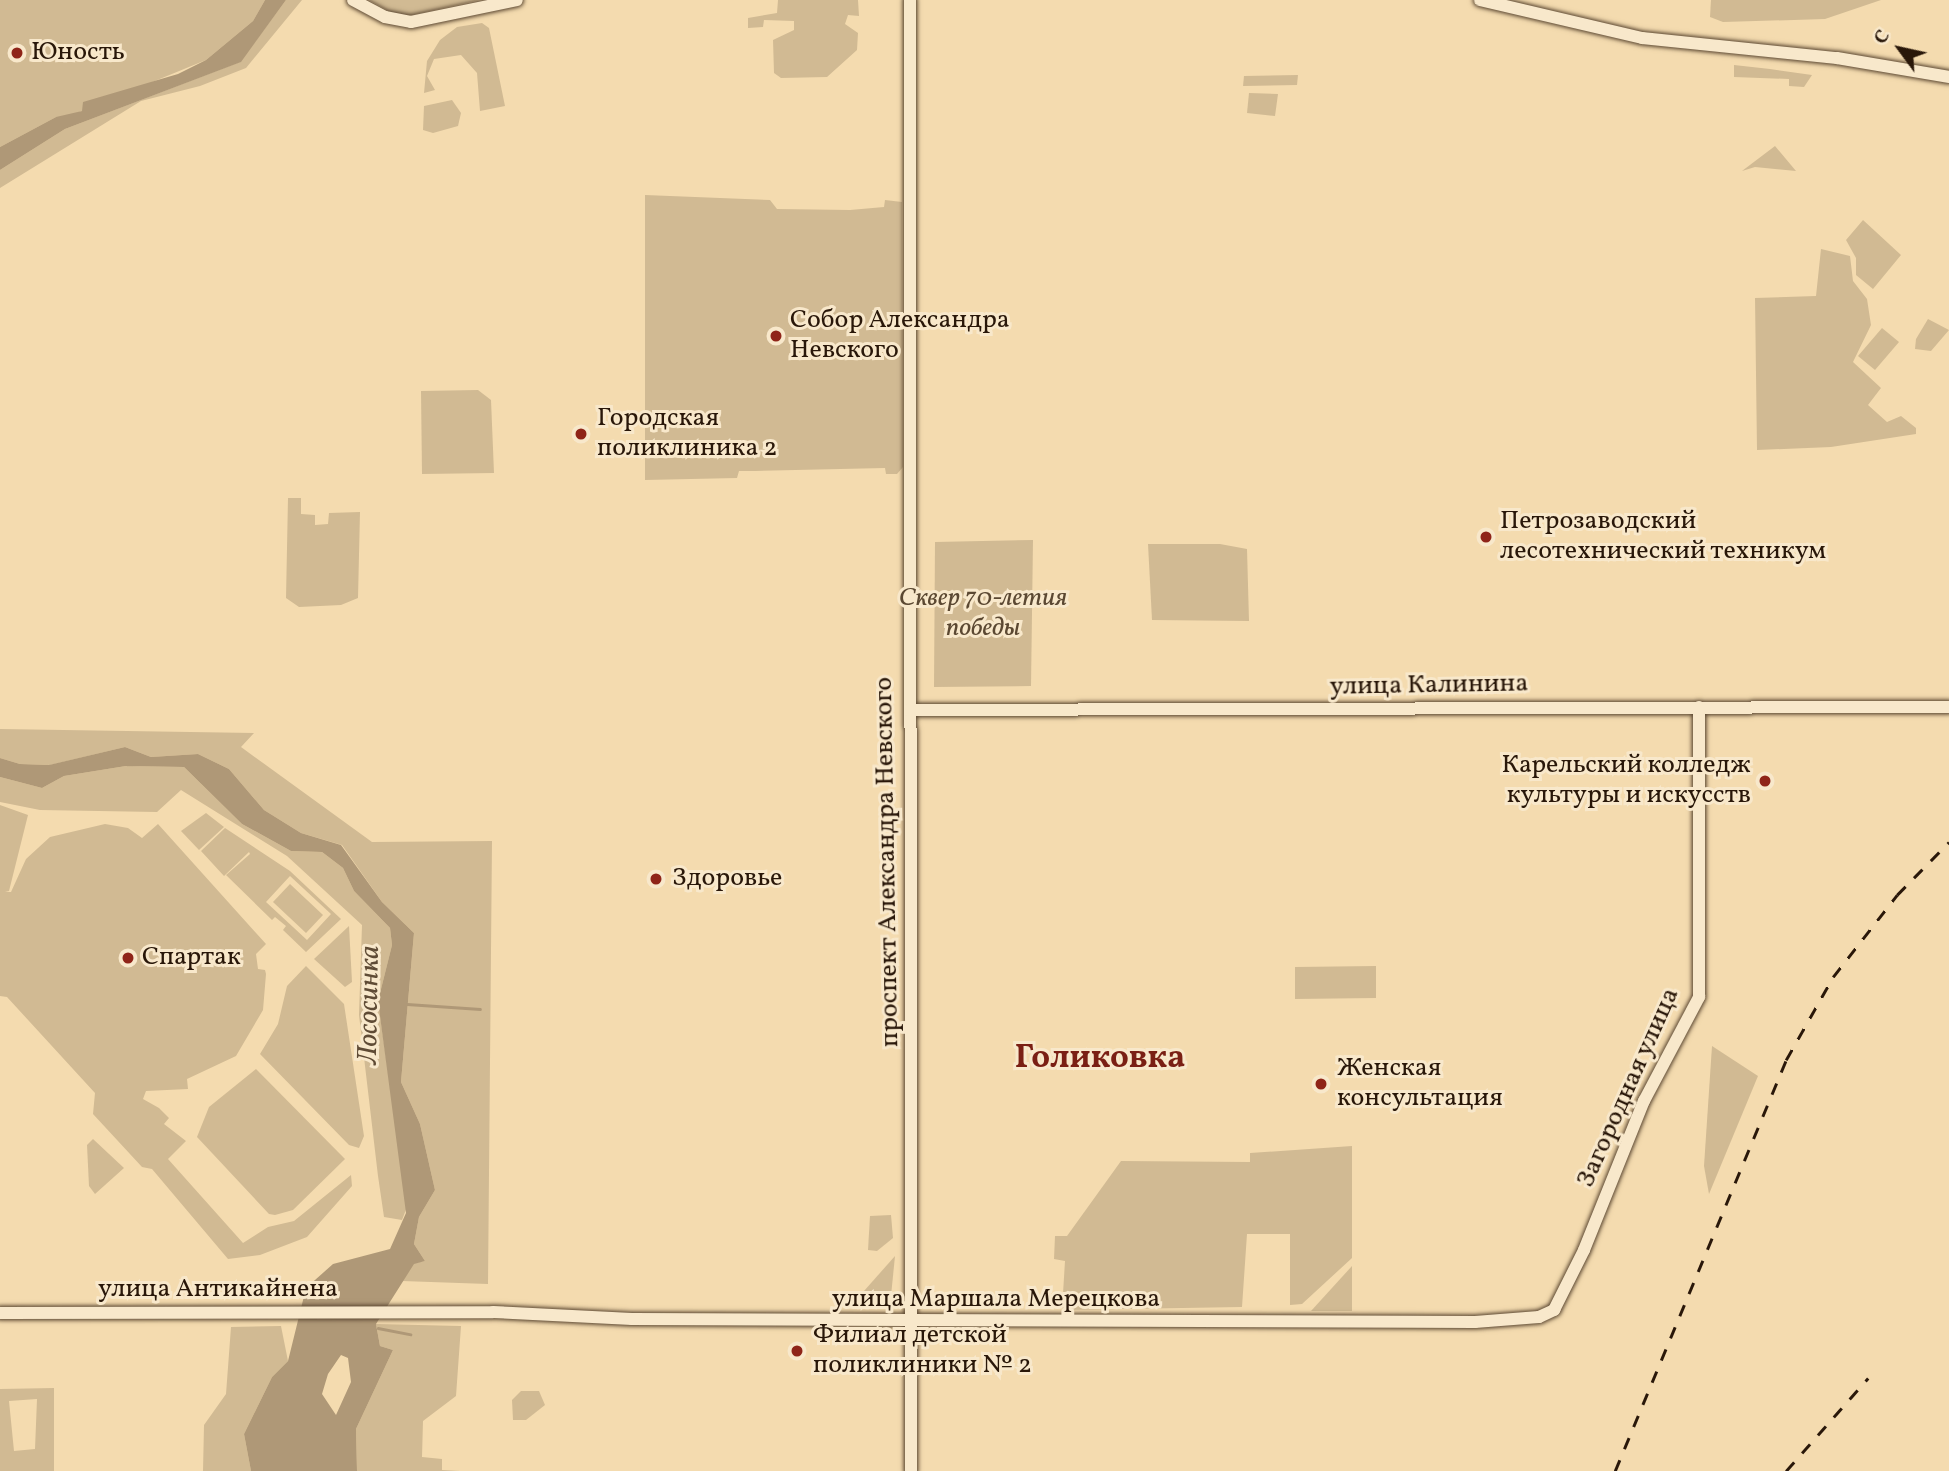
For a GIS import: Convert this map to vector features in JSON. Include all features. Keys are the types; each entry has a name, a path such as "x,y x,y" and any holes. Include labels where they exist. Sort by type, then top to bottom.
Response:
{"main road":[{"path":"353,0 384,18 411,22 517,0"},
{"name":"проспект Александра Невского","path":"910,0 911,1471"},
{"path":"1480,0 1642,38 1837,58 1949,76"},
{"name":"Загородная улица","path":"1553,1310 1584,1250 1644,1101 1699,997 1699,707"},
{"name":"улица Калинина","path":"910,710 1949,707"},
{"name":"улица Маршала Мерецкова","path":"436,1312 1122,1324 1475,1322 1539,1317 1553,1310"},
{"name":"улица Антикайнена","path":"0,1313 436,1312"}],"green space":[{"path":"0,0 265,0 253,21 206,60 67,117 56,117 0,147"},
{"path":"286,0 302,0 246,68 200,86 141,101 0,188 0,170 65,129 240,62"},
{"path":"369,0 479,0 412,15 396,15"},
{"path":"778,0 858,0 859,16 848,15 845,24 858,33 857,50 827,77 781,78 774,73 773,40 794,30 794,21 764,20 763,27 748,28 748,18 777,13"},
{"path":"1711,0 1881,0 1825,19 1723,22 1710,17"},
{"path":"482,23 489,28 505,106 480,111 477,73 461,55 434,59 427,76 435,90 424,93 427,61 440,40 457,27"},
{"path":"1734,65 1812,75 1804,87 1789,86 1789,79 1734,77"},
{"path":"1298,75 1297,85 1243,86 1244,76"},
{"path":"1249,93 1278,94 1275,116 1247,113"},
{"path":"452,100 461,113 458,126 433,133 423,130 424,106"},
{"path":"1775,146 1796,171 1755,167 1742,171"},
{"path":"645,195 770,200 777,209 850,210 884,207 885,200 902,202 903,467 897,474 886,474 885,468 739,471 737,478 645,480"},
{"path":"1863,220 1901,255 1873,289 1856,275 1856,258 1846,240"},
{"path":"1821,249 1850,256 1853,281 1867,299 1871,325 1853,362 1881,388 1868,405 1887,422 1901,416 1916,428 1916,434 1831,447 1757,450 1755,298 1816,296"},
{"path":"1928,319 1949,330 1931,351 1915,349 1916,339"},
{"path":"1882,328 1899,342 1875,370 1858,356"},
{"path":"478,390 491,400 494,473 422,474 421,391"},
{"path":"288,498 301,498 301,514 315,515 315,525 328,524 329,513 360,512 358,598 341,605 299,607 286,598"},
{"name":"Сквер 70-летия победы","path":"1033,540 1031,686 934,687 935,542"},
{"path":"1148,544 1220,544 1247,549 1249,621 1152,620"},
{"path":"0,729 254,733 241,747 372,842 492,841 488,1284 402,1281 414,1263 425,1261 414,1244 419,1217 435,1190 420,1124 401,1082 414,933 382,902 342,845 301,833 264,810 229,769 198,754 151,757 125,747 50,765 20,764 0,758"},
{"path":"126,766 184,767 242,824 291,851 322,852 343,868 354,891 390,928 392,945 378,1001 407,1207 402,1220 384,1217 378,1176 359,1015 362,925 287,856 181,790 157,812 40,810 0,802 0,777 42,788 64,776"},
{"name":"Спартак","path":"0,805 28,815 9,891 5,892 11,892 26,859 50,837 105,824 128,828 142,838 158,824 266,944 256,954 258,969 265,970 266,974 263,1010 236,1056 187,1079 188,1089 146,1091 143,1099 159,1108 169,1118 164,1124 186,1141 168,1159 243,1243 268,1227 294,1221 351,1175 352,1186 307,1237 260,1255 228,1259 152,1169 142,1167 93,1114 95,1093 7,997 0,996"},
{"path":"206,813 224,827 199,850 181,831"},
{"path":"225,828 290,871 341,919 306,952 283,930 286,926 275,917 272,920 226,875 250,854 249,852 224,876 201,851","holes":["290,876 331,914 307,940 266,902"]},
{"path":"290,884 323,915 306,933 273,902"},
{"path":"349,926 352,982 345,987 314,959"},
{"path":"306,966 344,1004 364,1136 359,1148 349,1145 260,1054 278,1024 287,986"},
{"path":"1376,966 1376,998 1295,999 1295,967"},
{"path":"1712,1046 1758,1076 1709,1194 1704,1166"},
{"path":"256,1069 345,1159 293,1210 275,1215 269,1214 197,1137 209,1107"},
{"path":"93,1139 124,1168 95,1194 89,1186 87,1145"},
{"path":"1352,1146 1352,1258 1302,1304 1290,1305 1290,1234 1247,1234 1242,1307 1062,1310 1065,1261 1054,1259 1055,1236 1067,1236 1121,1161 1250,1162 1250,1153"},
{"path":"891,1215 893,1238 877,1251 868,1250 870,1216"},
{"path":"895,1256 891,1296 886,1300 856,1300"},
{"path":"1352,1266 1352,1311 1311,1311"},
{"path":"376,1324 461,1326 456,1396 423,1421 422,1457 442,1459 442,1470 460,1471 357,1471 356,1429 393,1350 380,1346"},
{"path":"281,1326 288,1361 272,1377 244,1434 251,1471 203,1471 204,1425 226,1394 231,1327"},
{"path":"54,1388 54,1471 0,1471 0,1389","holes":["37,1399 35,1449 14,1451 9,1401"]},
{"path":"521,1391 539,1391 545,1405 526,1420 513,1420 512,1400"}],"shaded area":[{"path":"265,0 286,0 241,62 65,129 0,170 0,147 56,117 82,111 83,102 178,74 206,60 253,21"},
{"path":"125,747 151,757 198,754 229,769 264,810 301,833 341,845 382,902 414,933 401,1082 420,1124 435,1190 419,1217 414,1244 425,1261 414,1264 376,1324 380,1346 393,1350 356,1429 357,1471 251,1471 244,1434 272,1377 288,1361 306,1288 333,1264 390,1249 406,1213 378,1001 392,945 390,928 354,891 343,868 322,852 291,851 242,824 184,767 126,766 64,776 42,788 0,777 0,758 20,764 49,765","holes":["341,1355 348,1358 351,1382 336,1415 322,1394 328,1374"]}],"waterway":[{"path":"407,1004 480,1009"},
{"path":"378,1328 410,1334"}],"railway":[{"path":"1615,1471 1786,1060 1833,977 1897,895 1949,842"},
{"path":"1786,1471 1868,1378"}],"place":[{"name":"Юность","path":"17,53"},
{"name":"Собор Александра Невского","path":"776,336"},
{"name":"Городская поликлиника 2","path":"581,434"},
{"name":"Петрозаводский лесотехнический техникум","path":"1486,537"},
{"name":"Карельский колледж культуры и искусств","path":"1765,781"},
{"name":"Здоровье","path":"656,879"},
{"name":"Спартак","path":"128,958"},
{"name":"Женская консультация","path":"1321,1084"},
{"name":"Филиал детской поликлиники № 2","path":"797,1351"}],"district":[{"name":"Голиковка","path":"1100,1060"}],"water label":[{"name":"Лососинка","path":"370,1005"}]}
